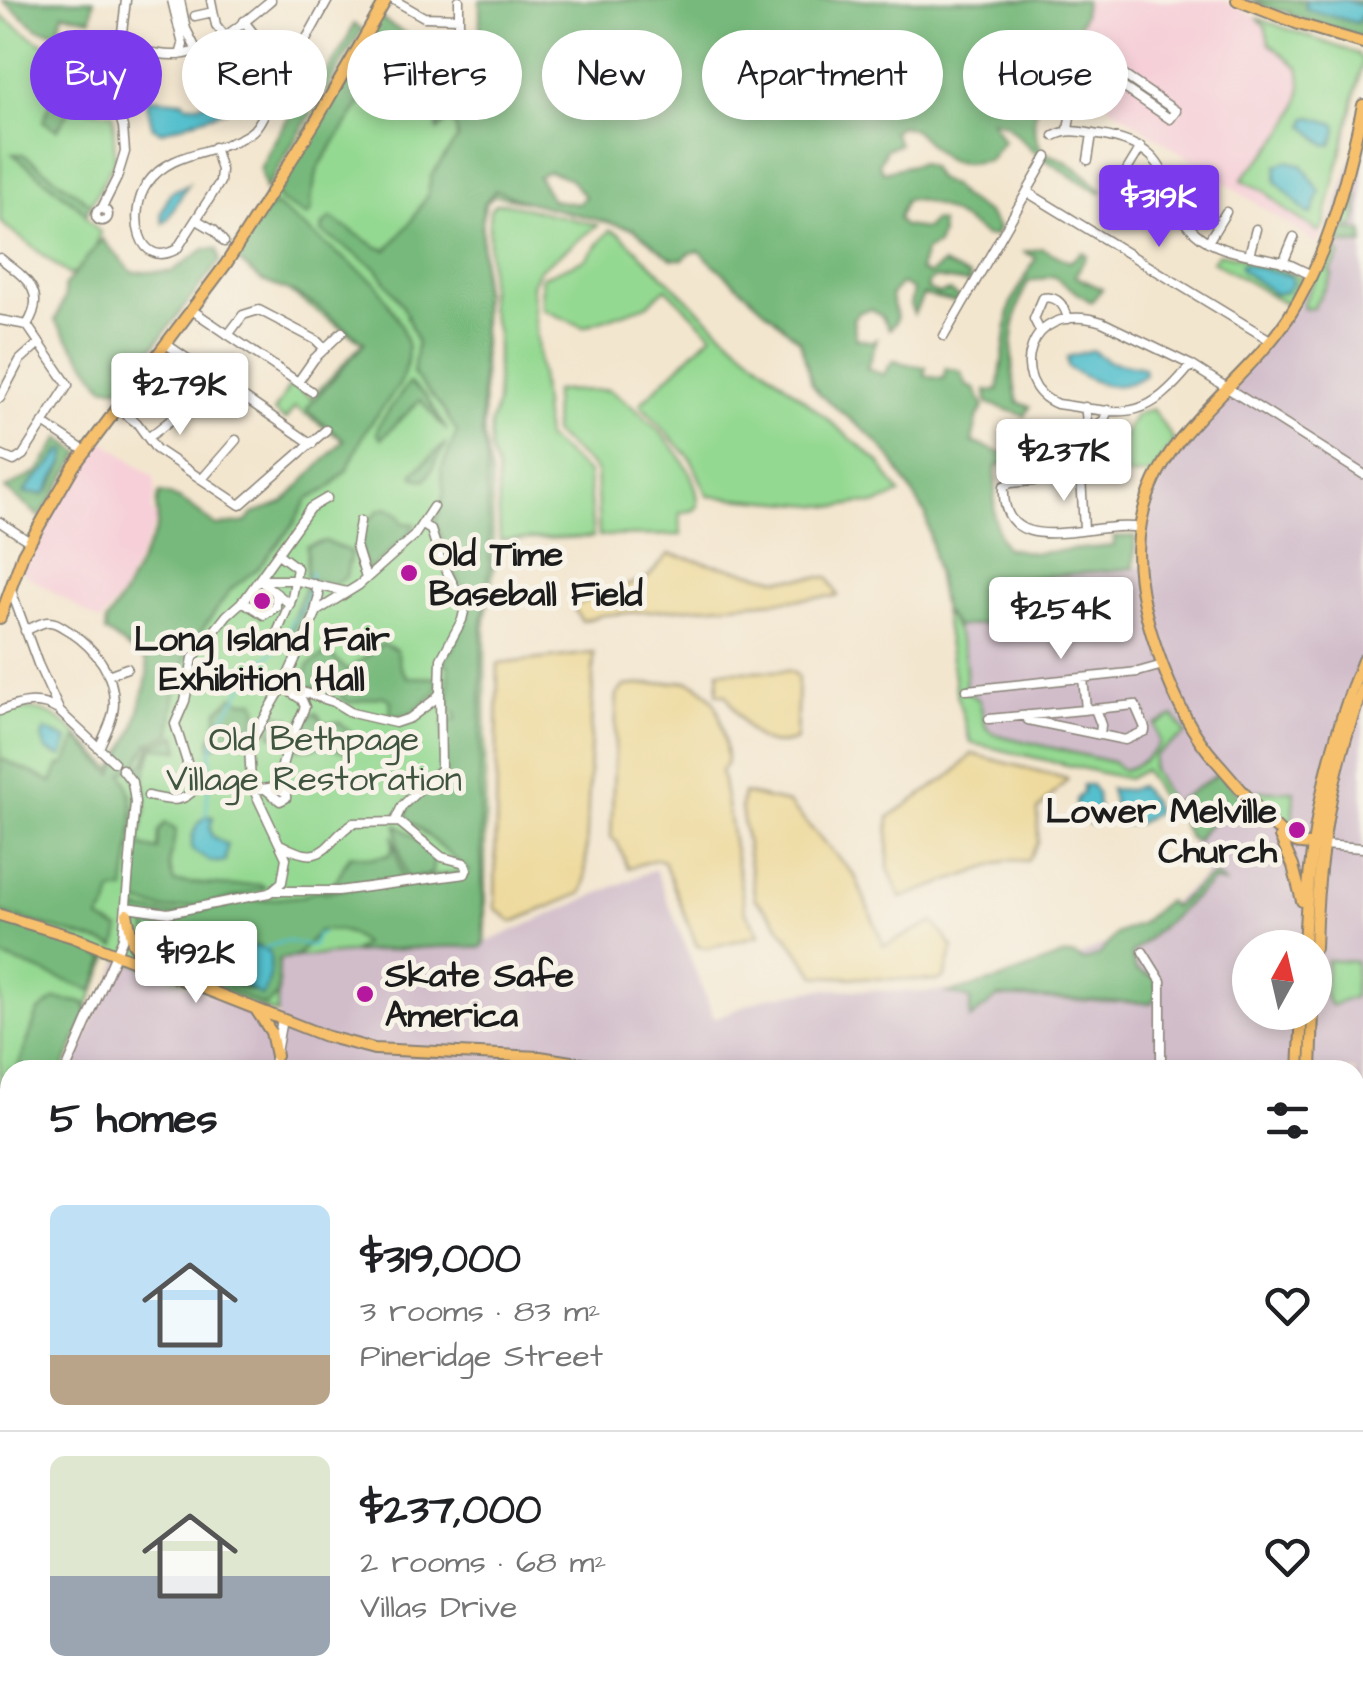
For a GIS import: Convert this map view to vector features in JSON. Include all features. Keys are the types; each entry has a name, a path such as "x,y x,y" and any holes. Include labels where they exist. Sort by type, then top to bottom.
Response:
{"main road":[{"path":"0,618 30,542 85,451 192,310 280,180 386,0"},
{"path":"1237,0 1363,46"},
{"path":"1317,845 1292,842 1194,734 1162,665 1139,591 1139,530 1151,488 1164,462 1270,340 1312,276 1363,105"},
{"path":"1305,930 1331,748 1363,660"},
{"path":"1315,930 1317,845 1363,688"},
{"path":"1269,819 1294,866 1305,930"},
{"path":"127,911 133,943 152,967"},
{"path":"0,916 116,954 325,1036 374,1050 557,1060"},
{"path":"253,1007 271,1032 276,1056"},
{"path":"1300,1060 1301,1030"},
{"path":"1311,1060 1312,1030"}],"street":[{"path":"122,30 126,0"},
{"path":"162,52 180,55 182,44 172,0"},
{"path":"180,0 186,30"},
{"path":"210,0 222,30"},
{"path":"231,30 272,0"},
{"path":"311,30 328,0"},
{"path":"394,0 424,16 459,18"},
{"path":"459,0 459,30"},
{"path":"195,16 213,12"},
{"path":"244,21 250,30"},
{"path":"1090,52 1176,110 1170,119 1084,64 1090,52"},
{"path":"102,208 124,152 121,120"},
{"path":"214,147 221,177 177,250 160,254 149,248 140,235 136,209 140,194 160,169 214,147 250,133 260,120"},
{"path":"1068,130 1070,120"},
{"path":"1054,136 1068,130 1123,139 1140,147 1157,162 1191,228 1208,242 1283,262 1312,276"},
{"path":"1088,160 1092,134"},
{"path":"1124,175 1140,147"},
{"path":"944,336 1047,157"},
{"path":"1147,201 1171,191"},
{"path":"1176,201 1200,191"},
{"path":"1027,192 1270,340"},
{"path":"1208,242 1226,212"},
{"path":"196,220 214,230 224,242"},
{"path":"1249,254 1256,230"},
{"path":"1283,262 1294,237"},
{"path":"0,258 28,281 35,293 34,312 26,325"},
{"path":"1040,330 1034,319 1043,298 1052,297 1060,302 1068,320"},
{"path":"192,310 311,391"},
{"path":"228,334 242,315 260,310 325,348"},
{"path":"0,320 26,325 68,386 23,456 13,461 0,455"},
{"path":"1192,365 1161,398 1135,412 1052,402 1038,390 1031,360 1040,330 1053,321 1102,322 1192,365 1363,474"},
{"path":"298,382 342,332"},
{"path":"0,398 3,385 20,360 40,343"},
{"path":"166,344 312,444"},
{"path":"148,438 187,407"},
{"path":"1085,407 1086,421 1092,429 1096,474"},
{"path":"116,408 137,423 156,449 236,504 245,502 326,430"},
{"path":"1092,429 1098,427 1108,410"},
{"path":"43,423 85,451"},
{"path":"202,479 236,440"},
{"path":"1115,481 1096,474 1006,484 1003,490 1008,516 1027,532 1116,526 1139,530"},
{"path":"1082,476 1084,530"},
{"path":"195,788 176,720 186,702 194,658 259,580 310,508 327,498"},
{"path":"315,614 366,578 423,525 432,507"},
{"path":"0,522 30,542"},
{"path":"360,522 356,546 366,578"},
{"path":"395,821 402,806 441,770 441,658 465,607 430,530 423,525"},
{"path":"242,601 279,629 290,604 296,565 281,556"},
{"path":"259,580 310,582 347,592"},
{"path":"259,580 290,604"},
{"path":"273,891 284,877 286,857 253,787 249,745 283,686 315,614 319,595 310,582"},
{"path":"10,590 60,712"},
{"path":"264,616 276,607 276,593"},
{"path":"25,630 46,622 56,624 90,647 108,676 114,708 99,748"},
{"path":"967,690 1138,672 1162,665"},
{"path":"108,676 127,668"},
{"path":"1081,678 1088,709 1100,735"},
{"path":"283,686 300,696 333,702 352,712 395,723 410,718 440,692"},
{"path":"276,787 304,711 300,696"},
{"path":"0,710 30,702 49,705 132,782 136,802 127,911 116,954 70,1060"},
{"path":"430,703 441,708"},
{"path":"989,719 1135,704 1145,728 1126,740 1028,720 1028,715"},
{"path":"148,796 182,800 195,788 253,787 285,800 286,793 276,787 265,790"},
{"path":"127,911 168,913 273,891 338,890 467,872 465,863 442,857 411,829 395,821 354,824 318,855 282,846"},
{"path":"1317,845 1363,848"},
{"path":"286,857 295,850"},
{"path":"1142,952 1161,980 1161,1060"},
{"path":"275,1060 282,1019"}],"shaded area":[{"path":"1043,0 1223,0 1257,18 1358,54 1363,61 1350,126 1319,245 1128,118 1128,30 1031,30"},
{"path":"1363,125 1363,1060 75,1060 120,959 278,1021 279,959 485,943 655,869 714,1018 768,997 823,989 920,992 988,988 1063,964 1143,926 1205,876 1173,803 1169,800 1165,804 1144,770 1128,779 967,740 946,629 1011,621 1008,580 1141,567 1149,507 1167,465 1226,396 1311,283"},
{"path":"98,437 154,477 151,510 157,520 121,595 100,622 19,570"}],"green space":[{"path":"2,0 94,0 91,19 63,13 59,30 38,29"},
{"path":"480,0 1085,0 1077,30 963,30 963,120 991,120 1003,141 989,160 957,162 947,159 914,131 900,126 892,131 899,144 886,149 879,164 883,172 920,163 930,167 937,179 987,213 998,228 995,236 985,236 937,206 905,200 898,219 903,226 926,229 932,221 940,222 937,245 925,251 919,270 929,275 943,264 970,277 969,283 935,278 928,282 928,290 938,294 950,291 960,298 957,302 923,295 914,314 910,305 913,290 901,284 891,295 896,321 889,329 871,309 859,312 853,319 856,338 872,342 877,339 867,368 883,375 893,361 926,368 925,376 943,379 946,368 961,372 984,407 972,442 1004,453 1026,455 1037,454 1056,442 1052,457 996,468 995,517 1005,548 1035,553 1114,546 1114,537 1135,536 1134,568 1009,580 1011,621 956,627 943,610 926,515 889,455 819,394 812,384 800,341 699,251 683,259 672,259 634,229 495,190 483,205 482,219 482,435 490,566 482,622 480,787 484,945 353,952 363,944 353,936 319,931 296,957 279,959 278,995 266,1006 156,962 144,949 152,945 144,920 133,923 135,910 170,915 226,906 240,899 303,896 317,890 469,871 408,819 406,813 414,798 443,771 444,723 456,720 456,712 449,711 449,667 445,661 469,612 469,598 435,522 444,493 441,470 457,432 413,374 417,343 403,306 376,268 322,232 331,218 387,250 428,194 431,176 457,139 456,128 449,120 522,120 522,30 480,30","holes":["548,171 569,178 585,197 578,204 552,200 538,176","259,946 267,981 262,994 235,985 217,969 207,967 201,954 237,954"]},
{"path":"1249,0 1363,0 1363,37 1289,15 1290,12"},
{"path":"0,15 30,36 30,120 113,120 115,159 85,216 100,232 90,265 69,275 0,222"},
{"path":"376,16 400,30 369,30"},
{"path":"1257,18 1358,54 1363,61 1324,226 1319,232 1265,191 1242,180 1288,126 1301,93 1299,68 1269,43 1265,26"},
{"path":"347,38 347,54 327,87 327,70"},
{"name":"Old Bethpage Village Restoration","path":"347,65 347,120 482,120 483,205 495,190 527,202 494,195 486,203 482,219 484,437 491,475 494,566 485,620 485,943 296,957 319,931 348,926 280,931 277,1014 0,916 0,714 37,710 51,715 64,722 113,769 215,586 343,440 295,407 285,420 274,412 291,383 311,398 363,343 233,253 314,120 327,120 327,98"},
{"path":"347,82 350,120 318,168 312,210 307,216 276,195 321,120 327,120 327,110"},
{"path":"43,120 64,120 57,130"},
{"path":"307,120 265,190 260,169 285,123"},
{"path":"431,120 449,120 438,130 437,123"},
{"path":"991,120 1034,120 1043,153 1068,163 1102,191 1099,193 1038,155 1005,124"},
{"path":"13,154 23,154 91,204 86,213"},
{"path":"1346,195 1358,196 1355,227 1337,226"},
{"path":"495,204 598,225 539,270 532,285 546,438 588,473 593,537 500,540 497,470 490,449 497,403 497,332 489,307 489,223 490,210"},
{"path":"275,205 377,284 401,325 408,347 407,363 400,384 366,430 347,470 329,488 307,500 293,525 258,568 231,589 188,650 174,696 171,734 148,744 137,764 123,773 133,815 125,890 112,892 99,919 120,930 116,947 0,912 0,758 52,782 59,766 66,764 77,738 113,774 135,727 148,674 146,661 105,632 106,622 156,530 160,493 182,501 216,526 247,522 253,514 284,502 344,440 307,408 365,343 318,307 262,281 236,259 251,229"},
{"path":"1336,229 1363,231 1363,244 1333,244"},
{"path":"610,230 620,234 717,327 879,462 900,494 875,505 839,507 708,496 691,459 640,404 712,334 666,288 647,305 583,327 542,309 541,277 586,259"},
{"path":"102,239 132,272 171,272 205,249 217,249 220,261 122,387 104,387 55,321 65,297 64,287"},
{"path":"1042,248 1070,262 1082,252 1087,255 1075,276 1102,289 1091,302 1053,276 1028,282 1017,310 1012,357 1018,402 1030,407 1025,416 987,403 986,390 998,391 1010,305 1036,258 1025,252"},
{"path":"1329,250 1340,255 1330,272 1333,274 1313,308 1304,309 1303,303"},
{"path":"1219,253 1262,262 1302,278 1286,304 1212,261"},
{"path":"409,383 425,395 447,431 420,400 381,439 377,433 379,424"},
{"path":"609,390 653,425 689,472 698,506 680,513 681,535 599,536 596,470 553,433 554,391"},
{"path":"1152,409 1174,440 1153,474 1126,476 1121,441 1135,415"},
{"path":"60,438 81,453 40,517 5,489 38,472","holes":["61,451 64,463 50,489 42,496 37,478 45,475"]},
{"path":"446,443 426,480 415,478 413,473"},
{"path":"388,508 403,523 415,524 367,571 361,554 361,529 379,510"},
{"path":"325,541 351,552 346,576 334,585 306,578 307,546"},
{"path":"306,585 311,588 310,598 286,637"},
{"path":"943,610 962,648 964,690 979,700 986,727 994,734 1112,762 1123,770 1153,752 1160,743 1155,725 1174,716 1186,734 1155,755 1152,769 1169,800 1165,804 1144,770 1128,779 971,743 957,696"},
{"path":"382,644 397,650 407,677 439,678 436,693 410,713 390,717 391,701 383,696 348,703 341,697 334,677 316,687 303,686 308,666 323,655 333,657 348,671"},
{"path":"234,696 241,701 255,701 258,711 252,729 211,748 218,710"},
{"path":"273,709 291,718 292,728 286,739 271,735 271,729 264,725"},
{"path":"316,713 325,723 339,722 353,734 347,752 323,746 289,748 306,731 302,718"},
{"path":"177,736 180,750 153,747 144,779 146,811 140,834 138,785 133,774 145,762 151,746"},
{"path":"1220,773 1242,798 1205,828 1197,842 1188,837 1173,803"},
{"path":"1252,791 1294,791 1292,824 1282,824"},
{"path":"165,823 176,830 169,865 174,882 261,884 265,888 224,901 168,910 135,903 136,844 140,841 141,846 158,850 159,832"},
{"path":"397,825 423,843 434,860 432,872 426,876 406,878"},
{"path":"393,835 402,880 322,888 335,882 350,855 389,855"},
{"path":"1216,875 1224,884 1213,881 1131,954 1136,970 1155,978 1158,994 1151,1003 998,997 970,1019 970,999 948,993 998,980 1062,956 1073,955 1084,961 1099,955 1116,934 1141,923 1167,901 1173,907"},
{"path":"0,920 110,956 64,1060 0,1060"},
{"path":"0,921 55,937 106,958 93,991 0,956"},
{"path":"1332,960 1356,962 1354,997 1332,1006"},
{"path":"55,999 85,1003 88,1012 67,1060 21,1060 38,1012"}],"sand":[{"path":"669,554 778,579 828,577 838,596 603,615 582,621 572,606 647,578"},
{"path":"594,653 582,893 513,922 495,908 498,664"},
{"path":"719,671 790,671 798,676 796,740 771,743 753,734 726,694 717,694"},
{"path":"687,681 708,693 718,711 727,757 721,770 745,911 760,935 707,948 697,946 664,862 657,859 628,868 617,842 611,838 617,695 624,686"},
{"path":"972,754 1068,779 1038,810 1038,843 1027,861 1008,860 901,898 888,868 889,817 954,773"},
{"path":"743,793 788,803 855,876 884,946 934,922 953,948 945,977 937,981 816,976 755,899 741,807"}],"water":[{"path":"1305,0 1345,0 1363,5 1363,13 1357,23 1306,9"},
{"path":"162,99 182,101 182,120 196,120 161,132 153,128 151,120 162,120"},
{"path":"1307,118 1336,124 1332,145 1325,144 1305,126"},
{"path":"1288,161 1302,165 1320,192 1312,214 1276,181 1277,165"},
{"path":"188,184 163,223 161,214 170,193"},
{"path":"1240,265 1290,276 1293,283 1286,292 1275,294 1241,270"},
{"path":"1092,350 1108,361 1144,368 1145,375 1116,386 1088,379 1068,368 1067,357"},
{"path":"67,450 64,463 45,494 24,493 62,451"},
{"path":"45,730 68,740 62,757 46,750 42,737"},
{"path":"1083,785 1091,785 1097,793 1099,818 1094,824 1077,813 1076,800"},
{"path":"1139,786 1156,812 1139,823 1119,825 1110,789"},
{"path":"210,816 212,836 227,845 225,862 212,862 193,851 195,830"},
{"path":"256,946 269,951 270,957 269,981 262,996 203,965 199,959 201,954 237,954"}],"waterway":[{"path":"206,817 211,752 223,717 249,672 286,642 291,624 305,601 311,573"},
{"path":"265,948 285,941 313,946 317,934 322,934"}],"place":[{"name":"Old Time Baseball Field","path":"409,573"},
{"name":"Long Island Fair Exhibition Hall","path":"262,601"},
{"name":"Lower Melville Church","path":"1297,830"},
{"name":"Skate Safe America","path":"365,994"}]}
